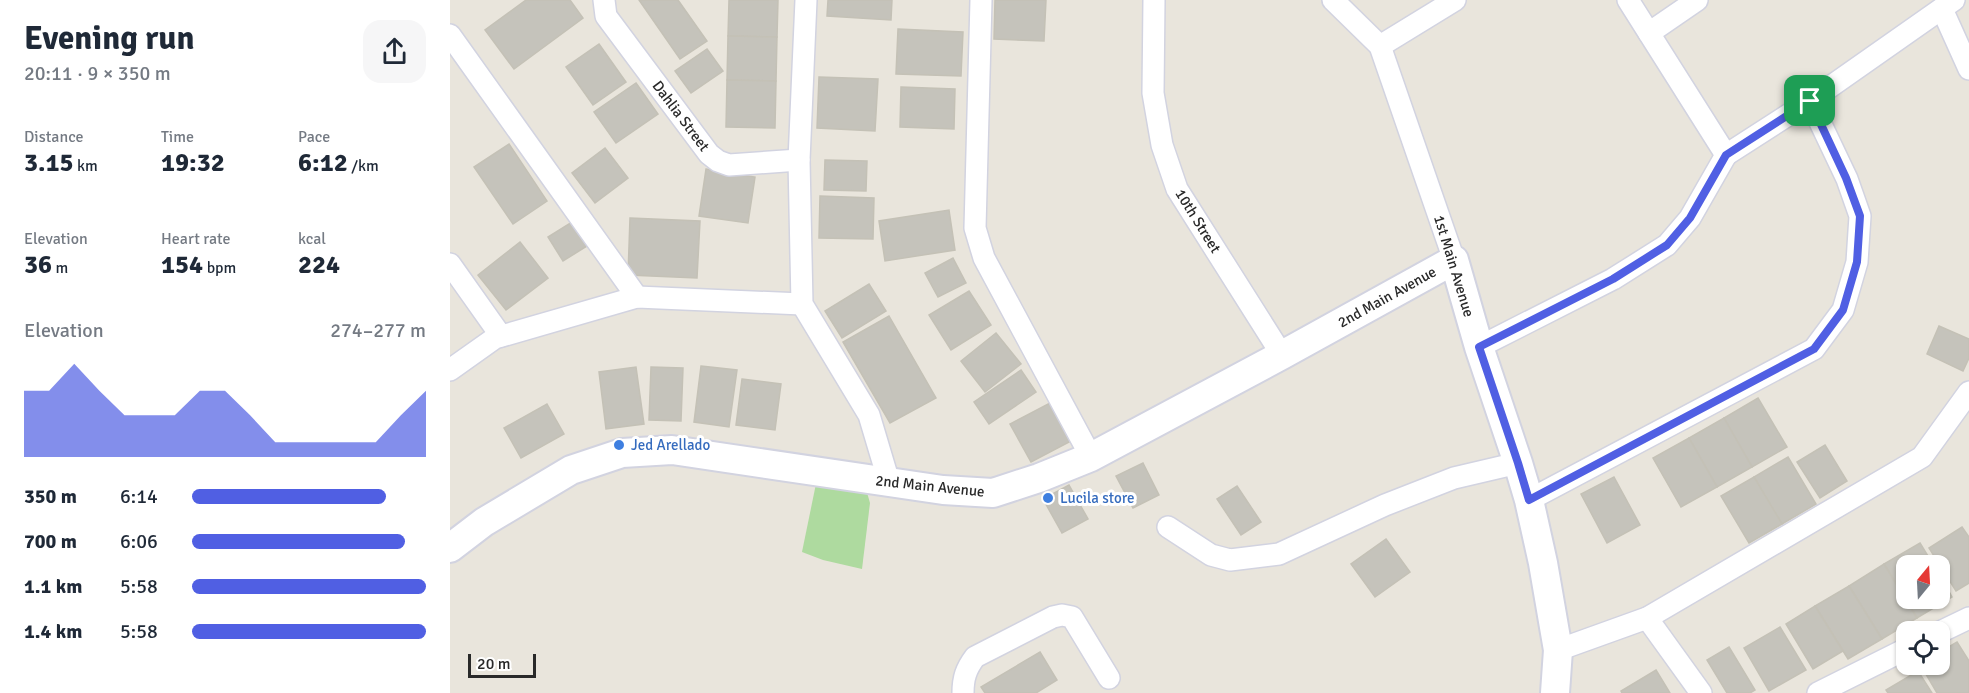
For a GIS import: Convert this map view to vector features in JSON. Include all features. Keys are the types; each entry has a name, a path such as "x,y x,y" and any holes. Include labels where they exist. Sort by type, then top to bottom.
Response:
{"street":[{"name":"Dahlia Street","path":"604,0 606,16 709,154 729,165 799,160"},
{"path":"806,0 799,160 802,304 869,415 889,482"},
{"path":"981,0 975,228 984,258 1091,457"},
{"name":"10th Street","path":"1154,0 1153,93 1162,146 1173,178 1177,189 1282,355"},
{"name":"1st Main Avenue","path":"1333,0 1380,46 1454,260 1479,347 1529,500 1558,650 1555,693"},
{"path":"1380,46 1455,0"},
{"path":"1628,0 1726,155"},
{"path":"1649,33 1697,0"},
{"path":"1479,347 1613,279 1667,245 1690,218 1726,155 1810,101 1948,4 1969,69"},
{"path":"450,35 637,297"},
{"path":"1529,500 1814,349 1843,310 1857,262 1860,216 1846,178 1810,101"},
{"name":"2nd Main Avenue","path":"450,548 484,522 571,470 622,453 672,450 942,490 993,493 1091,457 1454,260"},
{"path":"450,264 501,336"},
{"path":"450,370 495,338 637,297 802,304"},
{"path":"1558,650 1647,618 1922,457 1969,393"},
{"path":"1168,527 1211,555 1230,560 1279,554 1385,505 1454,477 1518,463"},
{"path":"963,693 963,680 967,668 975,657 1053,616 1062,615 1072,617 1109,678"},
{"path":"1647,618 1701,693"},
{"path":"1950,628 1969,618"},
{"path":"1818,693 1896,654"}],"green space":[{"path":"818,474 864,482 870,503 862,569 823,560 802,552"}],"building":[{"path":"526,0 570,0 583,18 514,69 485,30"},
{"path":"639,0 678,0 707,41 680,59"},
{"path":"729,0 778,0 777,37 728,36"},
{"path":"828,0 892,0 891,20 827,16"},
{"path":"995,0 1046,0 1044,41 994,39"},
{"path":"898,29 963,32 961,76 896,74"},
{"path":"728,36 777,37 776,81 727,80"},
{"path":"599,44 626,82 593,105 566,67"},
{"path":"707,49 723,71 691,93 675,71"},
{"path":"819,77 878,79 875,131 817,128"},
{"path":"727,80 776,81 775,128 726,127"},
{"path":"636,83 658,114 616,143 594,112"},
{"path":"901,87 955,89 954,129 900,127"},
{"path":"509,144 547,201 513,224 474,167"},
{"path":"605,148 628,178 595,203 572,173"},
{"path":"825,160 867,161 866,191 824,190"},
{"path":"706,169 755,177 748,223 699,216"},
{"path":"820,196 874,198 873,239 819,238"},
{"path":"949,210 955,250 885,261 879,221"},
{"path":"630,218 700,221 697,278 628,275"},
{"path":"572,222 587,246 563,261 548,237"},
{"path":"520,242 548,278 506,310 478,275"},
{"path":"953,258 966,283 938,297 925,273"},
{"path":"869,284 886,311 842,338 825,311"},
{"path":"969,291 991,325 951,350 929,315"},
{"path":"889,316 936,398 890,423 843,342"},
{"path":"1939,326 1969,339 1969,358 1963,371 1927,354"},
{"path":"996,333 1021,364 985,392 961,361"},
{"path":"701,366 737,370 729,427 694,422"},
{"path":"636,367 644,424 606,429 599,372"},
{"path":"651,367 683,368 681,421 649,420"},
{"path":"1021,370 1036,392 989,424 974,402"},
{"path":"742,379 781,384 775,430 736,425"},
{"path":"1758,398 1787,447 1752,467 1724,418"},
{"path":"1052,402 1073,440 1031,462 1010,424"},
{"path":"547,404 564,434 521,458 504,428"},
{"path":"1724,418 1752,467 1717,487 1689,438"},
{"path":"1689,438 1717,487 1681,507 1653,458"},
{"path":"1825,445 1847,481 1820,498 1797,462"},
{"path":"1788,457 1816,504 1782,524 1754,477"},
{"path":"1143,463 1159,495 1133,508 1116,476"},
{"path":"1614,477 1640,525 1607,543 1581,494"},
{"path":"1754,477 1782,524 1749,543 1721,496"},
{"path":"1069,485 1088,519 1062,533 1043,499"},
{"path":"1237,486 1261,522 1241,535 1217,499"},
{"path":"1962,527 1969,537 1969,583 1956,591 1950,581 1950,555 1933,555 1929,548"},
{"path":"1386,539 1410,572 1375,597 1351,564"},
{"path":"1920,543 1927,555 1899,555"},
{"path":"1896,557 1896,584 1884,564"},
{"path":"1884,564 1896,584 1896,609 1912,609 1917,618 1912,621 1896,621 1896,631 1882,639 1849,586"},
{"path":"1849,586 1882,639 1848,659 1815,606"},
{"path":"1815,606 1843,651 1813,669 1786,624"},
{"path":"1912,609 1932,609 1917,618"},
{"path":"1780,627 1806,670 1769,691 1744,648"},
{"path":"1957,642 1969,661 1969,693 1937,693 1926,675 1950,675 1950,646"},
{"path":"1729,647 1755,690 1750,693 1727,693 1707,660"},
{"path":"1040,652 1057,680 1036,693 985,693 981,687"},
{"path":"1656,670 1670,693 1622,693 1621,691"},
{"path":"1911,675 1921,675 1932,693 1888,693 1886,690"}],"place":[{"name":"Jed Arellado","path":"619,445"},
{"name":"Lucila store","path":"1048,498"}],"route":[{"path":"1810,101 1846,178 1860,216 1857,262 1843,310 1814,349 1529,500 1479,347 1613,279 1667,245 1690,218 1726,155 1810,101"}]}
